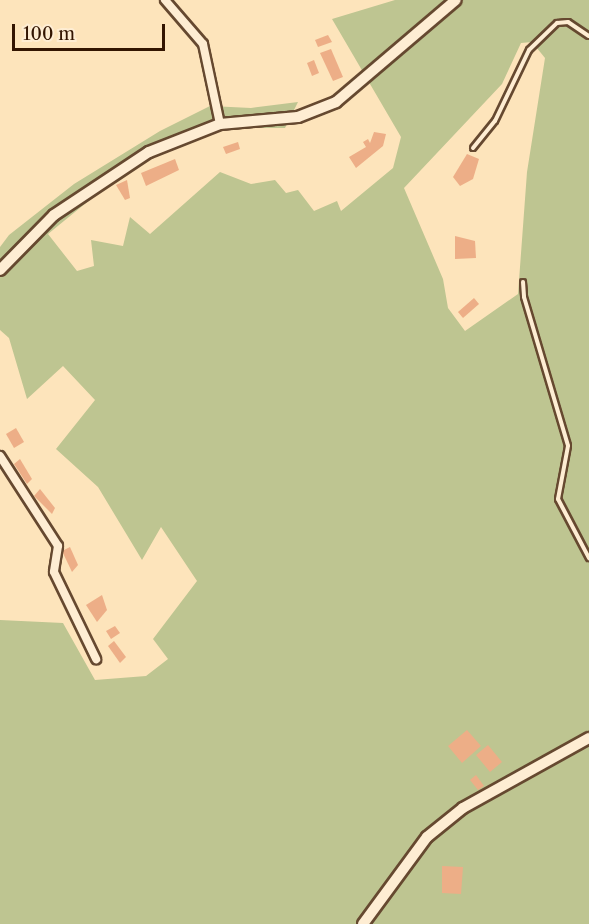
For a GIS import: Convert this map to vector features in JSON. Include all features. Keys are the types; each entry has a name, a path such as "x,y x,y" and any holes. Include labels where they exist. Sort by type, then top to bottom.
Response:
{"street":[{"path":"165,0 203,44 220,124"},
{"path":"0,270 54,215 85,192 149,152 220,124 298,117 336,102 387,63 456,0"},
{"path":"0,456 58,546 54,572 96,659"},
{"path":"363,924 427,837 463,808 589,738"}],"lane":[{"path":"473,148 495,121 529,50 557,23 568,22 589,36"},
{"path":"523,282 524,297 568,446 558,499 589,558"}],"green space":[{"path":"395,0 589,0 589,924 0,924 0,620 63,623 95,680 146,676 168,659 153,639 197,581 161,527 142,560 98,487 56,449 95,400 63,366 27,399 9,338 0,330 0,247 9,235 74,184 160,131 210,106 251,108 298,102 285,128 229,128 204,133 167,148 102,190 48,234 77,271 94,266 91,240 123,246 130,217 150,234 220,172 251,184 275,180 286,193 298,190 314,211 337,201 341,211 393,168 401,137 332,19","holes":["532,42 545,58 527,172 518,294 465,331 448,308 443,279 404,188 502,84 521,43"]}],"building":[{"path":"328,35 332,42 318,47 315,40"},
{"path":"331,49 343,77 333,81 320,53"},
{"path":"314,60 319,73 312,76 307,63"},
{"path":"374,132 386,134 383,146 356,168 349,157 366,147 363,142 368,139 370,143"},
{"path":"238,142 240,149 226,154 223,147"},
{"path":"467,154 479,159 473,179 460,186 453,177"},
{"path":"175,159 179,170 146,186 141,173"},
{"path":"127,180 130,198 125,200 116,185"},
{"path":"455,236 475,241 476,258 455,259"},
{"path":"474,298 479,304 463,318 458,312"},
{"path":"16,428 24,442 14,448 6,434"},
{"path":"20,459 32,479 27,484 14,464"},
{"path":"40,489 55,508 52,514 34,496"},
{"path":"70,547 78,565 72,572 62,551"},
{"path":"102,595 107,610 97,622 86,605"},
{"path":"115,626 120,633 111,639 106,631"},
{"path":"114,641 126,657 120,663 108,646"},
{"path":"467,730 481,746 462,763 448,746"},
{"path":"488,745 502,762 490,772 476,755"},
{"path":"476,775 484,786 478,790 470,780"},
{"path":"442,866 463,867 461,894 442,893"}]}
